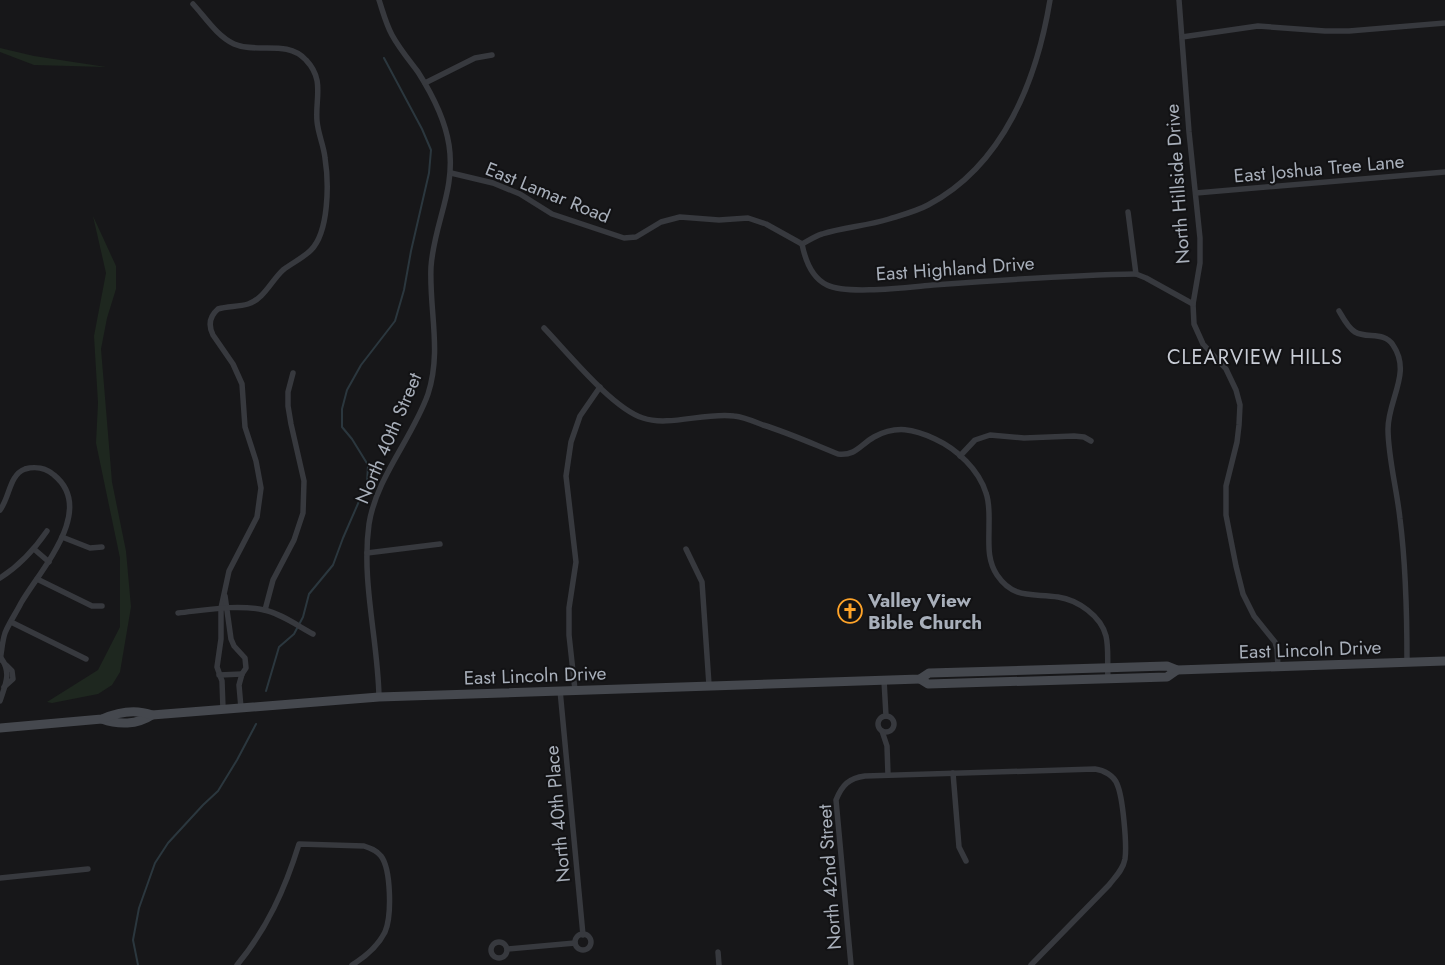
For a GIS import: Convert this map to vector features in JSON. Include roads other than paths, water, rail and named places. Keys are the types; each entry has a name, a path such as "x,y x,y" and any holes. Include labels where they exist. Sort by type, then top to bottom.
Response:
{"main road":[{"name":"East Lincoln Drive","path":"0,728 102,719 114,724 142,722 152,715 379,697 920,679 929,673 1107,667 1167,666 1177,670 1445,662"},
{"name":"East Lincoln Drive","path":"920,679 928,684 1167,677 1177,670"}],"street":[{"name":"North 40th Street","path":"378,0 392,34 425,83 443,121 448,143 451,173 433,248 431,267 435,342 433,375 427,396 391,465 374,504 369,522 367,553 379,697"},
{"path":"802,244 820,234 888,220 928,205 958,185 977,169 1006,128 1027,90 1046,25 1050,0"},
{"name":"North Hillside Drive","path":"1179,0 1201,248 1193,304 1195,329 1200,339 1230,376 1239,403 1237,442 1226,486 1226,515 1243,594 1254,616 1277,646 1278,667"},
{"path":"193,4 221,35 234,44 247,47 288,50 302,55 307,61 316,74 318,83 317,121 326,169 324,223 317,242 300,259 284,269 260,297 250,304 218,309 210,319 212,335 233,364 242,384 245,427 256,461 260,488 257,517 230,571 224,592 217,667 222,681 223,709"},
{"path":"1182,37 1258,26 1349,31 1445,23"},
{"path":"425,83 475,58 492,55"},
{"name":"East Joshua Tree Lane","path":"1196,193 1445,172"},
{"name":"East Lamar Road","path":"451,173 493,183 520,194 552,214 624,238 636,237 661,222 680,217 719,220 748,218 766,224 802,244"},
{"path":"1128,212 1136,274 1182,300 1193,304"},
{"name":"East Highland Drive","path":"802,244 806,259 816,278 826,285 839,289 886,288 1075,275 1136,274"},
{"path":"1339,311 1351,329 1356,333 1387,338 1393,344 1401,364 1400,380 1393,402 1388,429 1404,552 1407,662"},
{"path":"544,328 612,399 630,412 643,418 657,421 717,415 735,416 781,431 838,454 847,455 855,452 874,437 897,429 911,430 937,440 960,456 981,480 987,494 989,514 988,554 998,575 1006,585 1018,593 1058,597 1083,608 1093,615 1104,628 1108,678"},
{"path":"265,610 273,580 294,540 302,513 304,481 288,406 288,392 293,373"},
{"path":"574,690 569,635 569,608 576,562 566,476 571,442 580,416 600,387"},
{"path":"960,456 974,440 990,435 1024,438 1074,436 1084,437 1091,441"},
{"path":"0,510 8,498 12,483 19,472 34,468 44,469 60,480 69,496 70,506 62,537 49,562 22,600 5,634 0,659 13,672 13,679 4,687 0,701"},
{"path":"0,578 34,549 47,531"},
{"path":"62,537 90,548 102,547"},
{"path":"367,553 440,544"},
{"path":"34,549 49,562"},
{"path":"686,549 702,582 709,686"},
{"path":"37,579 92,606 102,606"},
{"path":"224,608 231,639 234,646 245,658 246,668 239,685 241,708"},
{"path":"178,613 224,608 265,610 313,634"},
{"path":"11,622 86,659"},
{"path":"219,675 242,674"},
{"path":"884,680 886,716"},
{"name":"North 40th Place","path":"560,690 582,935"},
{"path":"886,716 890,717 894,726 891,730 887,746 888,775 1095,769 1102,770 1117,783 1126,847 1125,860 1120,871 1109,886 1030,965"},
{"path":"886,716 878,722 887,746"},
{"path":"882,731 891,730"},
{"path":"953,773 960,847 966,862"},
{"name":"North 42nd Street","path":"850,965 836,800 841,788 855,777 888,775"},
{"path":"237,965 260,935 272,914 289,878 299,844 364,846 374,850 381,856 386,867 389,919 385,932 368,953 352,965"},
{"path":"0,878 88,869"},
{"path":"582,935 590,938 591,943 589,948 584,950 579,949 575,943 576,938 582,935"},
{"path":"507,949 575,943"},
{"path":"718,952 719,965"}],"waterway":[{"path":"266,691 279,647 294,634 303,617 309,594 333,565 367,483 368,465 342,427 342,409 347,390 361,365 395,321 404,290 429,173 431,150 422,129 384,58"},
{"path":"138,965 133,940 139,908 155,863 168,843 218,791 256,724"}],"place":[{"name":"Valley View Bible Church","path":"850,611"}],"district":[{"name":"CLEARVIEW HILLS","path":"1255,357"}]}
